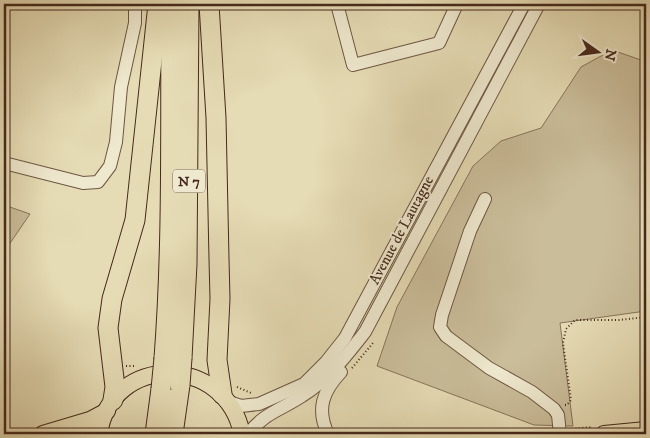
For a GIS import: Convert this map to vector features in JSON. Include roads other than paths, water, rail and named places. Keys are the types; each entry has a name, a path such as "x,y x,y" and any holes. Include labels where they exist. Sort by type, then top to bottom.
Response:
{"highway":[{"path":"113,402 118,368 110,311 135,220 158,4"},
{"name":"N 7","path":"171,4 169,263 173,358 180,385 173,434"},
{"name":"N 7","path":"155,434 160,388 173,358 187,264 189,4"},
{"path":"209,4 216,118 219,240 220,299 217,360 225,398"}],"main road":[{"path":"43,434 90,420 136,382 147,377 171,373 198,378 215,388 225,398 239,422 242,434"},
{"path":"99,434 113,402"},
{"path":"601,430 646,430"}],"street":[{"path":"4,163 83,183 98,182 110,166 116,142 121,87 135,23 135,4"},
{"path":"337,4 352,65 440,43 457,4"},
{"name":"Avenue de Lautagne","path":"225,398 241,406 259,404 304,384 326,362 345,338 524,4"},
{"name":"Avenue de Lautagne","path":"248,434 260,420 303,396 332,372 365,332 539,4"},
{"path":"485,199 467,241 442,315 440,327 446,336 489,368 532,392 554,409 558,415 560,432"},
{"path":"328,434 322,422 322,407 326,392 333,380 355,356 363,343 365,332"}]}
